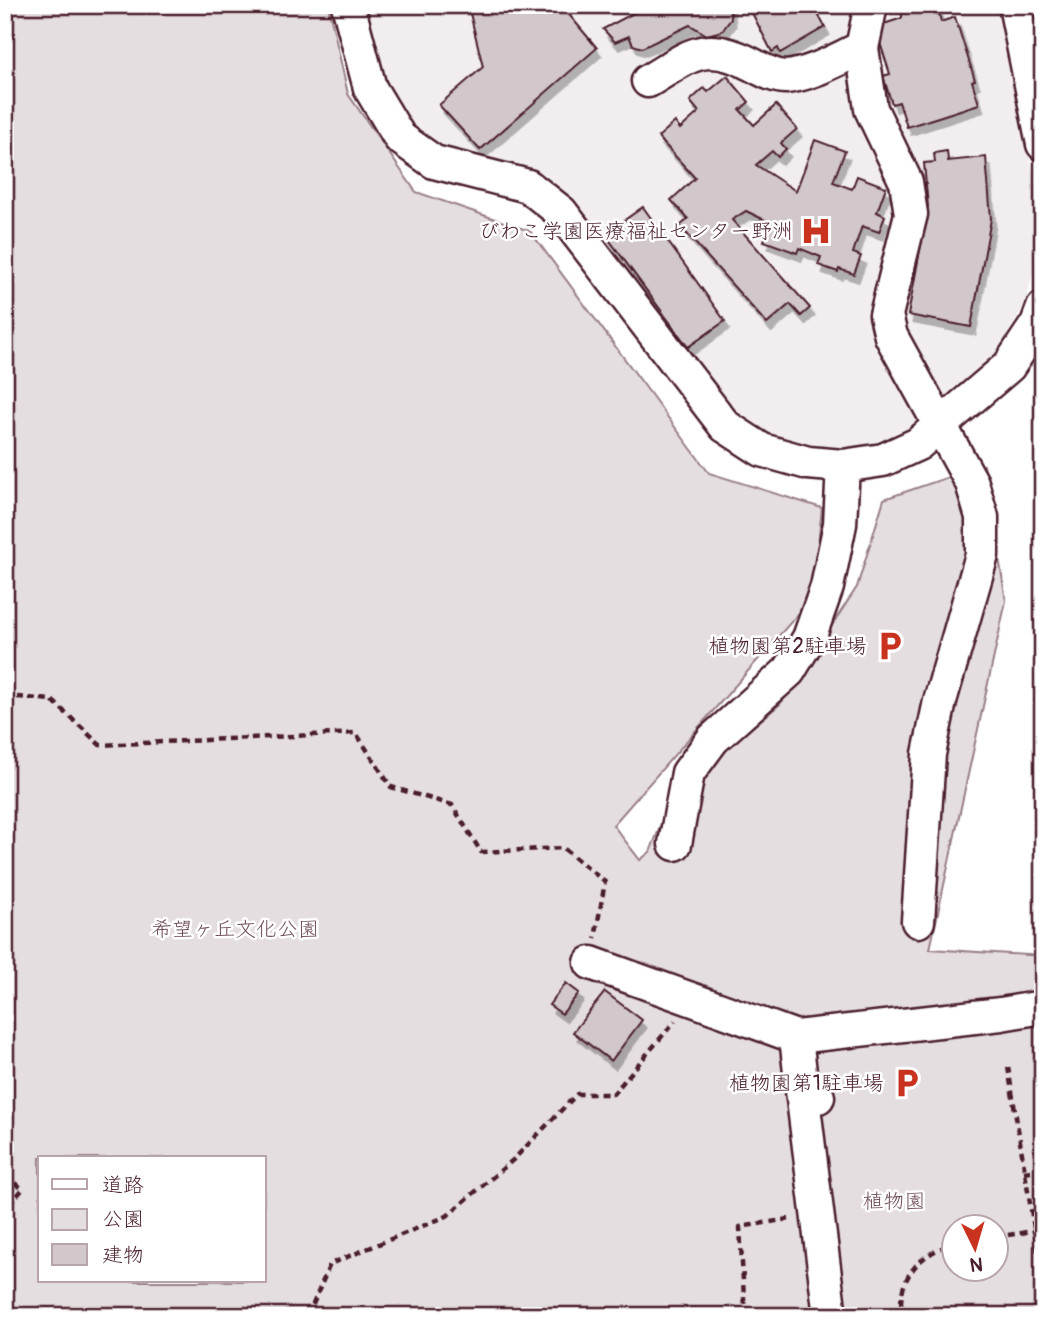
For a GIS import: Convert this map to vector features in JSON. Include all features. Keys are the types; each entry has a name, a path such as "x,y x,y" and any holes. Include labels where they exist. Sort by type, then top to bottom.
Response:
{"street":[{"path":"348,5 370,88 400,138 434,162 528,186 561,212 725,426 762,450 808,463 843,466 883,460 918,444 1009,366 1037,324 1043,308"},
{"path":"871,5 862,48 871,109 906,182 911,214 886,315 891,336 972,483 982,517 982,555 940,701 929,754 918,921"},
{"path":"1015,5 1043,144"},
{"path":"648,81 689,57 709,50 733,54 768,73 785,77 808,71 862,48"},
{"path":"675,844 688,773 713,739 789,671 808,638 827,587 840,524 843,466"},
{"path":"591,963 796,1037 1001,1014 1043,1006"},
{"path":"796,1037 810,1098 817,1215 830,1316"}],"path":[{"path":"5,696 52,701 100,745 356,733 391,787 452,805 481,852 563,848 605,882 591,963"},
{"path":"307,1316 331,1264 447,1216 514,1159 577,1094 612,1094 694,1000"},
{"path":"1008,1067 1043,1284"},
{"path":"1024,1172 1043,1169"},
{"path":"5,1176 23,1189 5,1209"},
{"path":"745,1316 740,1227 817,1215"},
{"path":"1010,1235 1033,1231"},
{"path":"902,1316 899,1300 906,1277 933,1249 940,1247"}],"shaded area":[{"name":"びわこ学園医療福祉センター野洲","path":"365,5 1001,5 1043,227 1026,302 996,355 914,431 842,451 771,438 728,407 545,174 452,152 415,131 387,84"}],"green space":[{"path":"5,5 328,5 348,94 416,192 530,231 709,473 822,508 812,598 613,825 640,860 650,852 673,794 780,704 857,587 884,499 984,465 1006,601 930,949 1043,956 1043,1316 5,1316"}],"building":[{"path":"468,5 561,5 597,48 480,150 439,105 483,67"},
{"path":"649,5 730,5 731,19 722,31 707,35 690,25 642,48 633,45 629,36 615,42 603,29"},
{"path":"766,5 813,5 825,27 780,53 778,48 772,52 752,13"},
{"path":"902,5 937,5 941,22 955,17 975,80 972,81 979,104 907,127 899,102 892,104 883,76 890,74 875,27 902,18"},
{"path":"727,76 749,102 740,110 754,125 776,105 797,129 781,143 786,149 778,157 772,151 756,165 796,191 815,140 845,151 833,182 852,189 857,176 886,187 877,212 885,216 879,232 862,226 853,253 861,256 854,274 818,265 821,257 799,248 797,253 764,241 771,223 746,211 732,220 810,308 801,316 790,304 767,324 680,226 688,219 671,200 695,178 658,137 675,122 680,129 699,112 690,101 704,88 708,92"},
{"path":"947,151 948,161 986,157 991,219 971,327 908,315 928,207 924,163 935,162 934,153"},
{"path":"643,207 725,321 688,347 605,234"},
{"path":"566,983 579,993 562,1014 549,1005"},
{"path":"605,992 642,1020 611,1061 573,1032"}],"place":[{"name":"びわこ学園医療福祉センター野洲","path":"816,231"},
{"name":"植物園第2駐車場","path":"890,646"},
{"name":"植物園第1駐車場","path":"907,1083"}],"park label":[{"name":"希望ヶ丘文化公園","path":"235,929"},
{"name":"植物園","path":"894,1201"}]}
